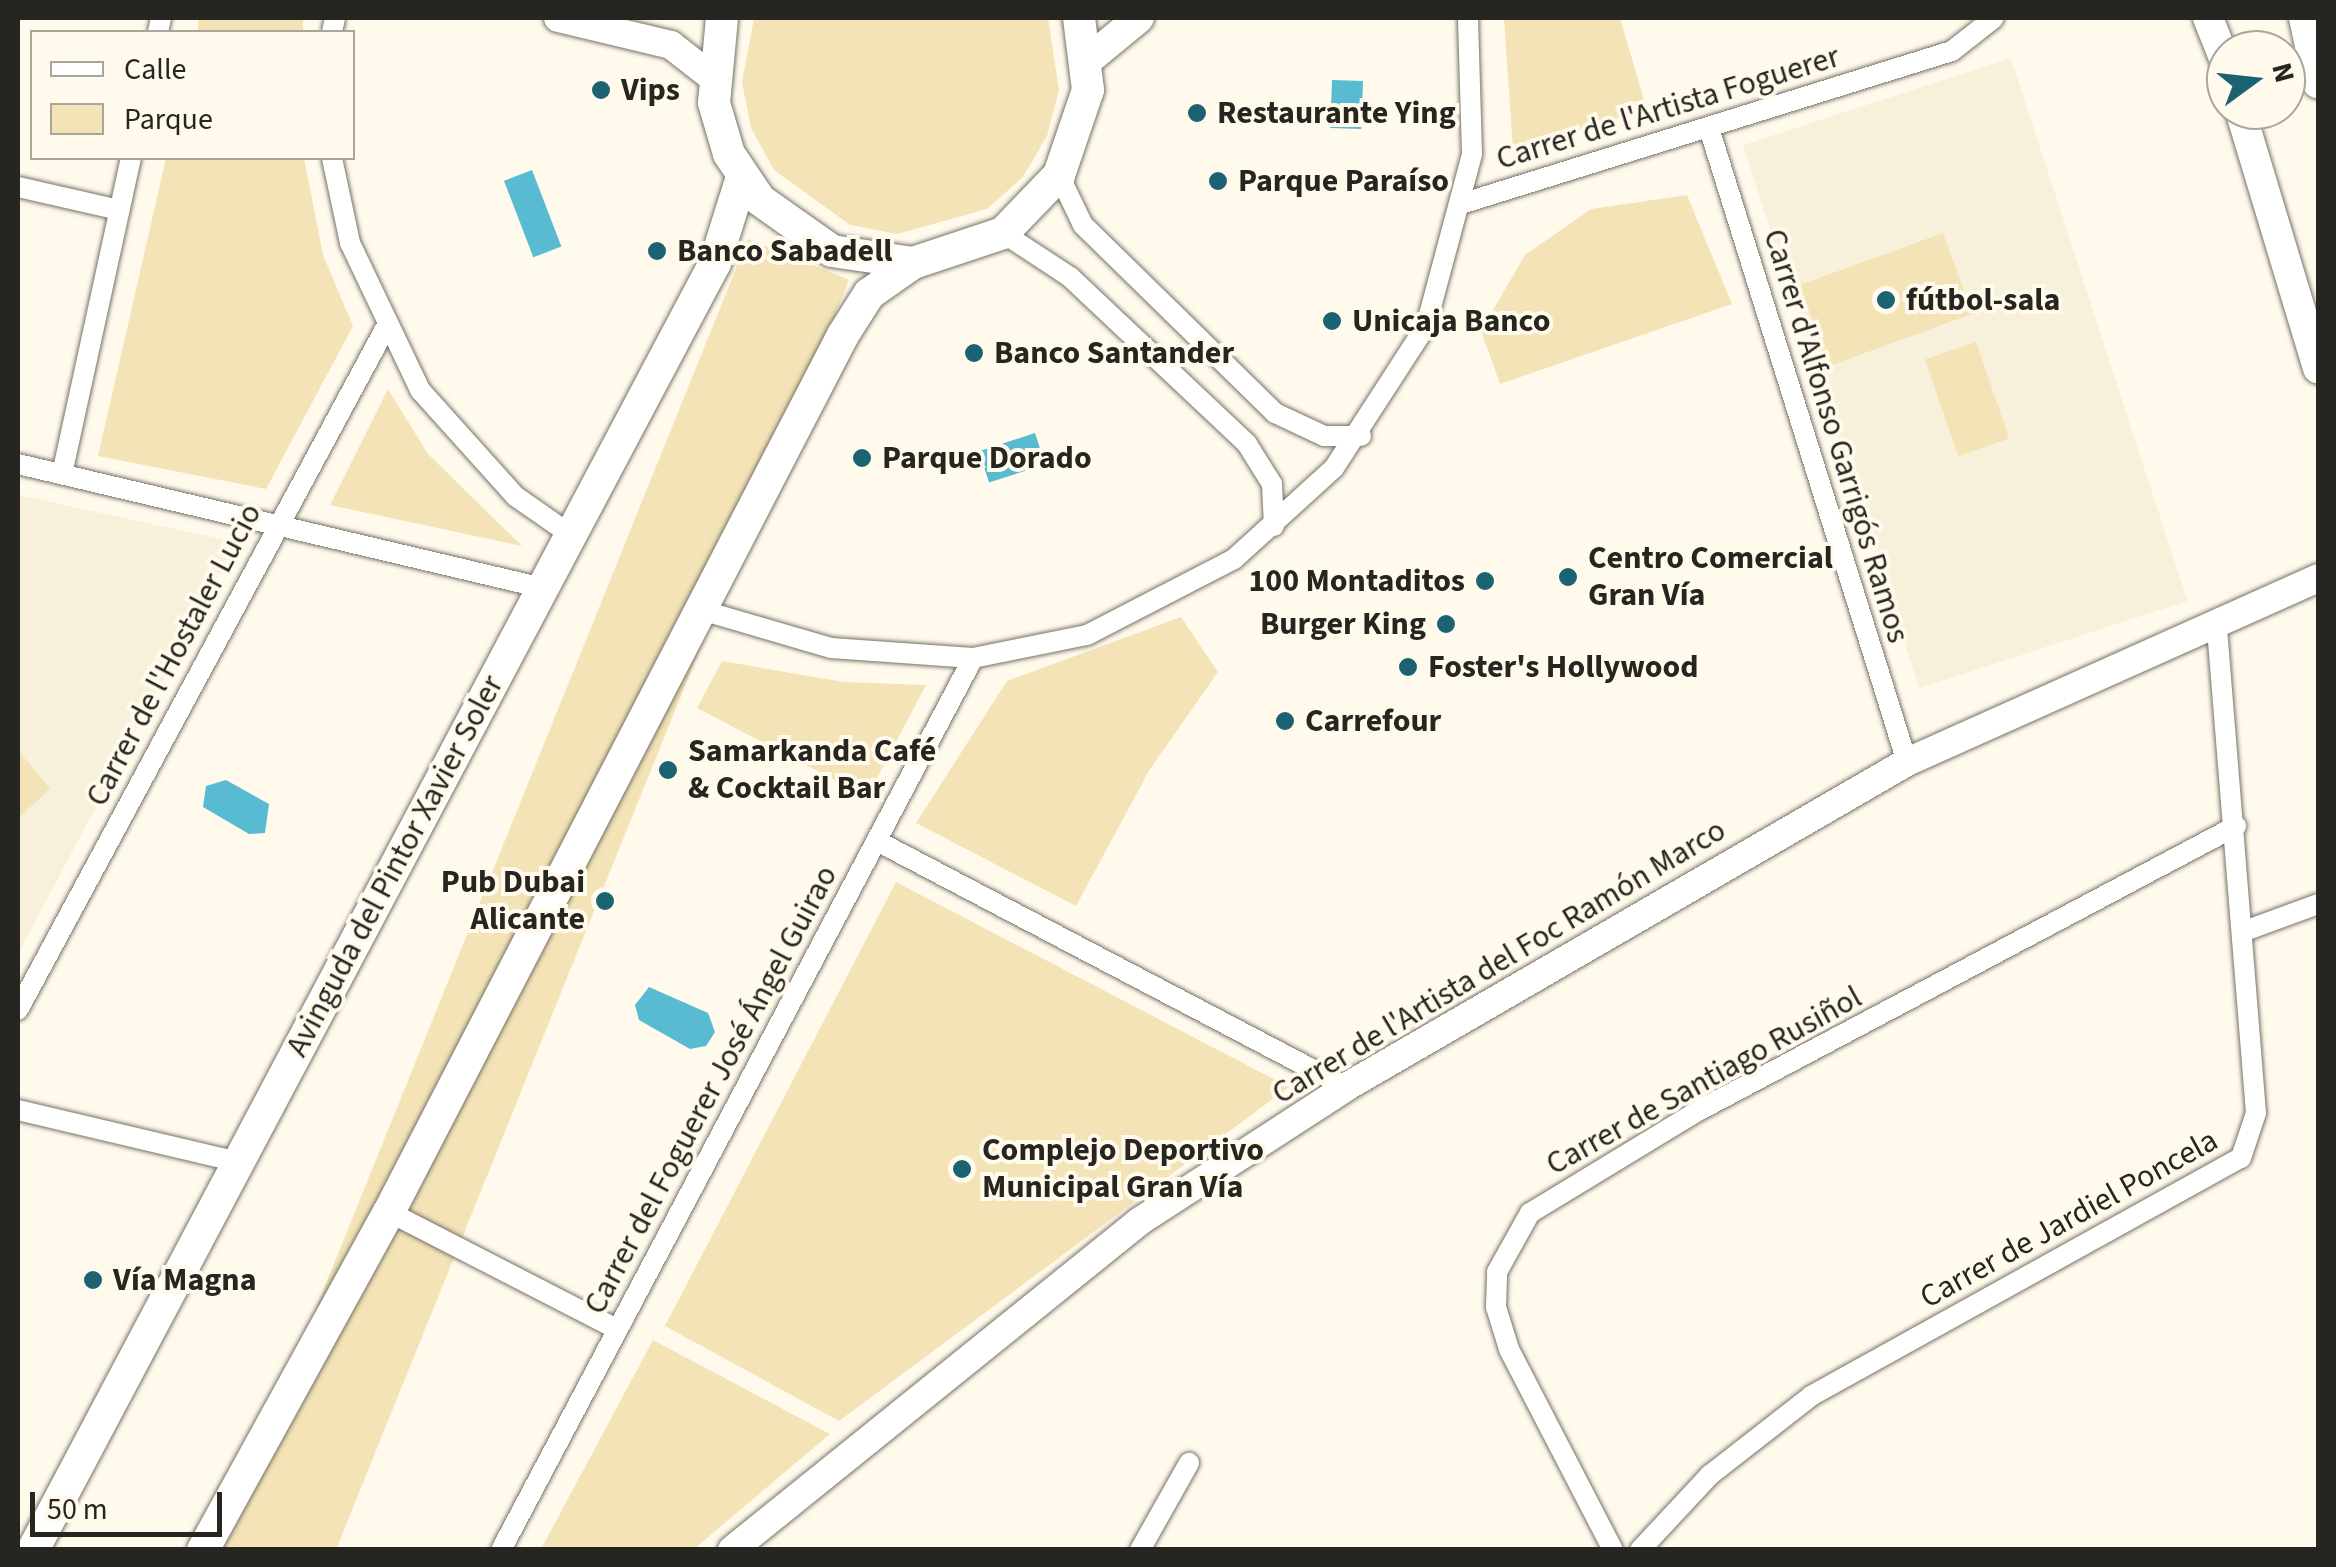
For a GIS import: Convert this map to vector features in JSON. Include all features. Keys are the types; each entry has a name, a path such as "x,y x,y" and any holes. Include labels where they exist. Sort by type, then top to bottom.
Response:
{"main road":[{"path":"722,18 712,77 720,129 742,176 805,238 872,262 914,263"},
{"path":"203,1550 389,1212 843,335 869,294 914,263 1003,233 1059,176 1083,120 1088,60 1079,18"},
{"path":"1088,60 1139,18"},
{"path":"2304,18 2318,84"},
{"path":"2246,130 2318,368"},
{"name":"Avinguda del Pintor Xavier Soler","path":"33,1550 715,264 742,176"}],"street":[{"path":"558,18 671,45 712,77"},
{"path":"701,610 831,648 973,658 1132,617 1184,593 1274,526 1361,436 1426,326 1464,203 1474,104 1468,18"},
{"name":"Carrer de l'Artista Foguerer","path":"1464,203 1952,51 1994,18"},
{"name":"Carrer d'Alfonso Garrigós Ramos","path":"1708,128 1906,762"},
{"path":"62,474 131,160"},
{"path":"332,160 350,242 384,329 464,445 571,535"},
{"path":"1059,176 1083,225 1275,413 1324,436 1361,436"},
{"path":"18,188 119,210"},
{"path":"1003,233 1070,277 1247,444 1272,484 1274,526"},
{"name":"Carrer de l'Hostaler Lucio","path":"18,1010 384,329"},
{"path":"18,464 542,588"},
{"name":"Carrer de l'Artista del Foc Ramón Marco","path":"732,1550 1140,1221 1346,1086 1906,762 2216,620 2318,578"},
{"name":"Carrer de Jardiel Poncela","path":"1640,1550 1710,1475 1811,1396 2242,1158 2256,1113 2236,826 2216,620"},
{"name":"Carrer del Foguerer José Ángel Guirao","path":"501,1550 973,658"},
{"name":"Carrer de Santiago Rusiñol","path":"1613,1550 1508,1349 1496,1307 1497,1272 1530,1213 1698,1111 2236,826"},
{"path":"877,841 1346,1086"},
{"path":"2242,932 2318,904"},
{"path":"18,1110 238,1162"},
{"path":"389,1212 618,1330"},
{"path":"1140,1550 1188,1463"}],"shaded area":[{"path":"2011,58 2187,601 1919,688 1743,145"},
{"path":"18,495 236,542 18,954"}],"green space":[{"path":"198,18 303,18 303,30 198,30"},
{"path":"754,18 1048,18 1059,90 1047,136 1023,177 987,209 897,234 850,225 774,170 751,128 742,82"},
{"path":"1504,18 1620,18 1647,110 1513,149"},
{"path":"166,160 304,160 323,255 353,326 266,489 98,456"},
{"path":"1687,195 1732,304 1500,384 1481,331 1525,255 1591,209"},
{"name":"fútbol-sala","path":"1943,233 1972,314 1829,366 1799,285"},
{"path":"748,239 849,280 336,1550 218,1550"},
{"path":"1976,342 2009,438 1958,456 1925,360"},
{"path":"388,389 428,454 522,546 330,505"},
{"path":"1181,617 1218,672 1150,769 1076,906 916,823 1007,681"},
{"path":"722,661 844,682 926,685 867,797 697,708"},
{"path":"18,750 50,789 18,818"},
{"name":"Complejo Deportivo Municipal Gran Vía","path":"896,882 1289,1087 839,1421 665,1326"},
{"path":"653,1340 830,1434 694,1549 541,1549"}],"water":[{"path":"1332,80 1363,81 1361,129 1330,128"},
{"path":"532,170 561,247 533,257 504,181"},
{"path":"1035,433 1045,464 989,483 979,451"},
{"path":"226,780 269,804 265,833 249,834 203,807 206,786"},
{"path":"649,987 708,1013 715,1032 706,1046 690,1049 639,1020 635,1005"}],"place":[{"name":"Vips","path":"601,90"},
{"name":"Restaurante Ying","path":"1197,113"},
{"name":"Parque Paraíso","path":"1218,181"},
{"name":"Banco Sabadell","path":"657,251"},
{"name":"fútbol-sala","path":"1886,300"},
{"name":"Unicaja Banco","path":"1332,321"},
{"name":"Banco Santander","path":"974,353"},
{"name":"Parque Dorado","path":"862,458"},
{"name":"Centro Comercial Gran Vía","path":"1568,577"},
{"name":"100 Montaditos","path":"1485,581"},
{"name":"Burger King","path":"1446,624"},
{"name":"Foster's Hollywood","path":"1408,667"},
{"name":"Carrefour","path":"1285,721"},
{"name":"Samarkanda Café & Cocktail Bar","path":"668,770"},
{"name":"Pub Dubai Alicante","path":"605,901"},
{"name":"Complejo Deportivo Municipal Gran Vía","path":"962,1169"},
{"name":"Vía Magna","path":"93,1280"}]}
